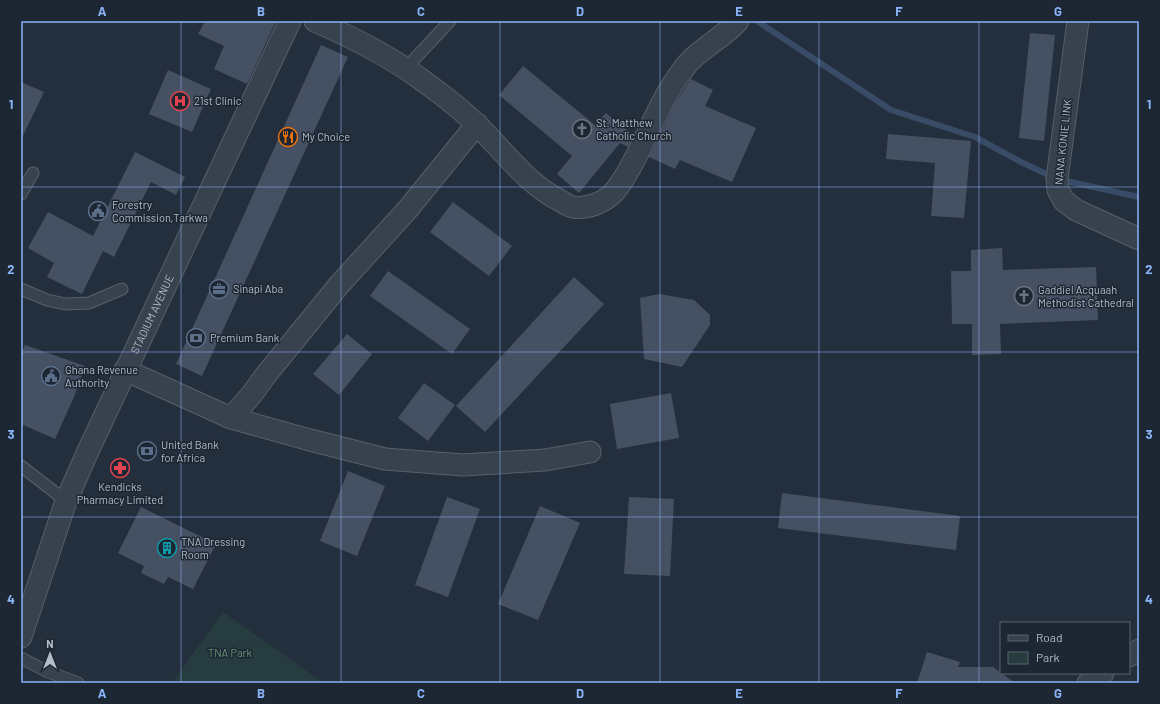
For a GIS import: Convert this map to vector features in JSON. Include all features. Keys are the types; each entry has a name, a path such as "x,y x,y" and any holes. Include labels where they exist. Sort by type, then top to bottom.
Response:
{"street":[{"name":"STADIUM AVENUE","path":"21,637 66,501 125,370 290,21"},
{"path":"316,21 354,38 406,68 427,83 477,124 530,180 548,195 572,207 593,206 614,192 630,166 664,100 682,70 694,57 729,30 738,21"},
{"name":"NANA KONIE LINK","path":"1078,21 1057,179 1058,190 1064,201 1076,210 1139,239"},
{"path":"231,418 339,285 408,209 477,124"},
{"path":"125,370 231,418 384,459 463,466 545,460 590,452"},
{"path":"1130,655 1139,650"},
{"path":"1088,683 1102,674"}],"lane":[{"path":"406,68 450,21"},
{"path":"21,194 33,173"},
{"path":"21,289 47,300 66,304 89,303 122,289"},
{"path":"21,466 66,501"},
{"path":"21,658 46,671 78,683"}],"green space":[{"name":"TNA Park","path":"223,612 324,683 172,683"}],"building":[{"path":"205,21 276,21 247,84 214,69 224,46 198,34"},
{"path":"1030,33 1055,35 1044,141 1019,138"},
{"path":"321,45 348,57 202,376 176,364"},
{"name":"St. Matthew Catholic Church","path":"523,66 595,125 606,113 633,135 628,147 620,143 579,193 557,174 572,156 499,95"},
{"name":"21st Clinic","path":"168,70 211,89 192,132 149,114"},
{"path":"691,79 713,90 705,106 756,128 732,182 680,160 675,169 649,157 674,105"},
{"path":"21,82 44,92 21,140"},
{"path":"888,134 971,141 964,218 931,216 935,163 886,159"},
{"path":"135,152 185,177 176,195 151,182 114,257 103,251 82,294 47,277 54,263 28,248 48,212 93,236"},
{"path":"453,202 512,246 489,276 430,232"},
{"name":"Gaddiel Acquaah Methodist Cathedral","path":"1002,248 1003,270 1096,267 1098,320 1000,324 1001,354 972,355 972,324 952,324 951,271 971,271 971,250"},
{"path":"388,271 470,329 452,354 370,296"},
{"path":"574,277 604,304 485,432 456,406"},
{"path":"659,294 694,300 710,315 710,325 682,367 644,359 640,298"},
{"path":"347,334 372,354 339,395 313,374"},
{"path":"25,345 85,366 74,397 55,439 21,424 21,354"},
{"path":"424,383 455,405 428,441 398,418"},
{"path":"671,393 679,438 617,449 610,404"},
{"path":"348,471 385,486 357,556 320,541"},
{"path":"782,493 960,516 956,550 778,528"},
{"path":"447,497 480,509 448,597 415,585"},
{"path":"629,497 674,499 670,576 624,574"},
{"path":"540,506 580,523 538,620 498,604"},
{"name":"TNA Dressing Room","path":"141,507 216,544 193,589 168,577 164,584 141,573 144,566 118,553"},
{"path":"927,652 960,662 958,667 993,667 1000,672 1000,674 1003,674 1015,683 917,683"}],"waterway":[{"path":"757,21 891,110 975,137 1021,162 1057,179 1139,197"}],"place":[{"name":"21st Clinic","path":"180,101"},
{"name":"St. Matthew Catholic Church","path":"582,129"},
{"name":"My Choice","path":"288,137"},
{"name":"Forestry Commission,Tarkwa","path":"98,211"},
{"name":"Sinapi Aba","path":"219,289"},
{"name":"Gaddiel Acquaah Methodist Cathedral","path":"1024,296"},
{"name":"Premium Bank","path":"196,338"},
{"name":"Ghana Revenue Authority","path":"51,376"},
{"name":"United Bank for Africa","path":"147,451"},
{"name":"Kendicks Pharmacy Limited","path":"120,468"},
{"name":"TNA Dressing Room","path":"167,548"}]}
